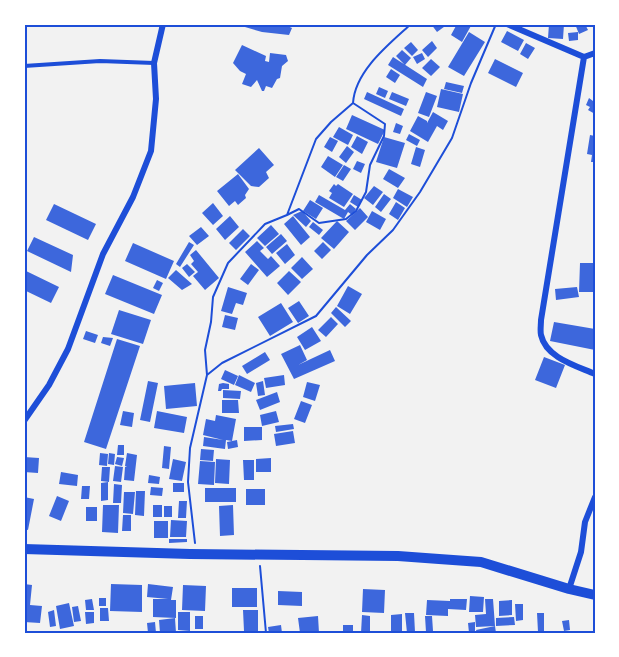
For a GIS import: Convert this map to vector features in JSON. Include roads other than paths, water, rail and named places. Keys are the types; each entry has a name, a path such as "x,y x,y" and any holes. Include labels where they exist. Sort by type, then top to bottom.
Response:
{"main road":[{"path":"24,549 190,554 398,556 481,562 595,595"}],"street":[{"path":"24,421 50,386 68,349 104,254 133,197 150,151 156,99 154,63 163,24"},
{"path":"507,24 584,57 595,53"},
{"path":"584,57 541,320 541,335 547,348 560,358 595,374"},
{"path":"569,589 581,552 585,522 595,497"}],"lane":[{"path":"24,66 100,61 154,63"}]}
